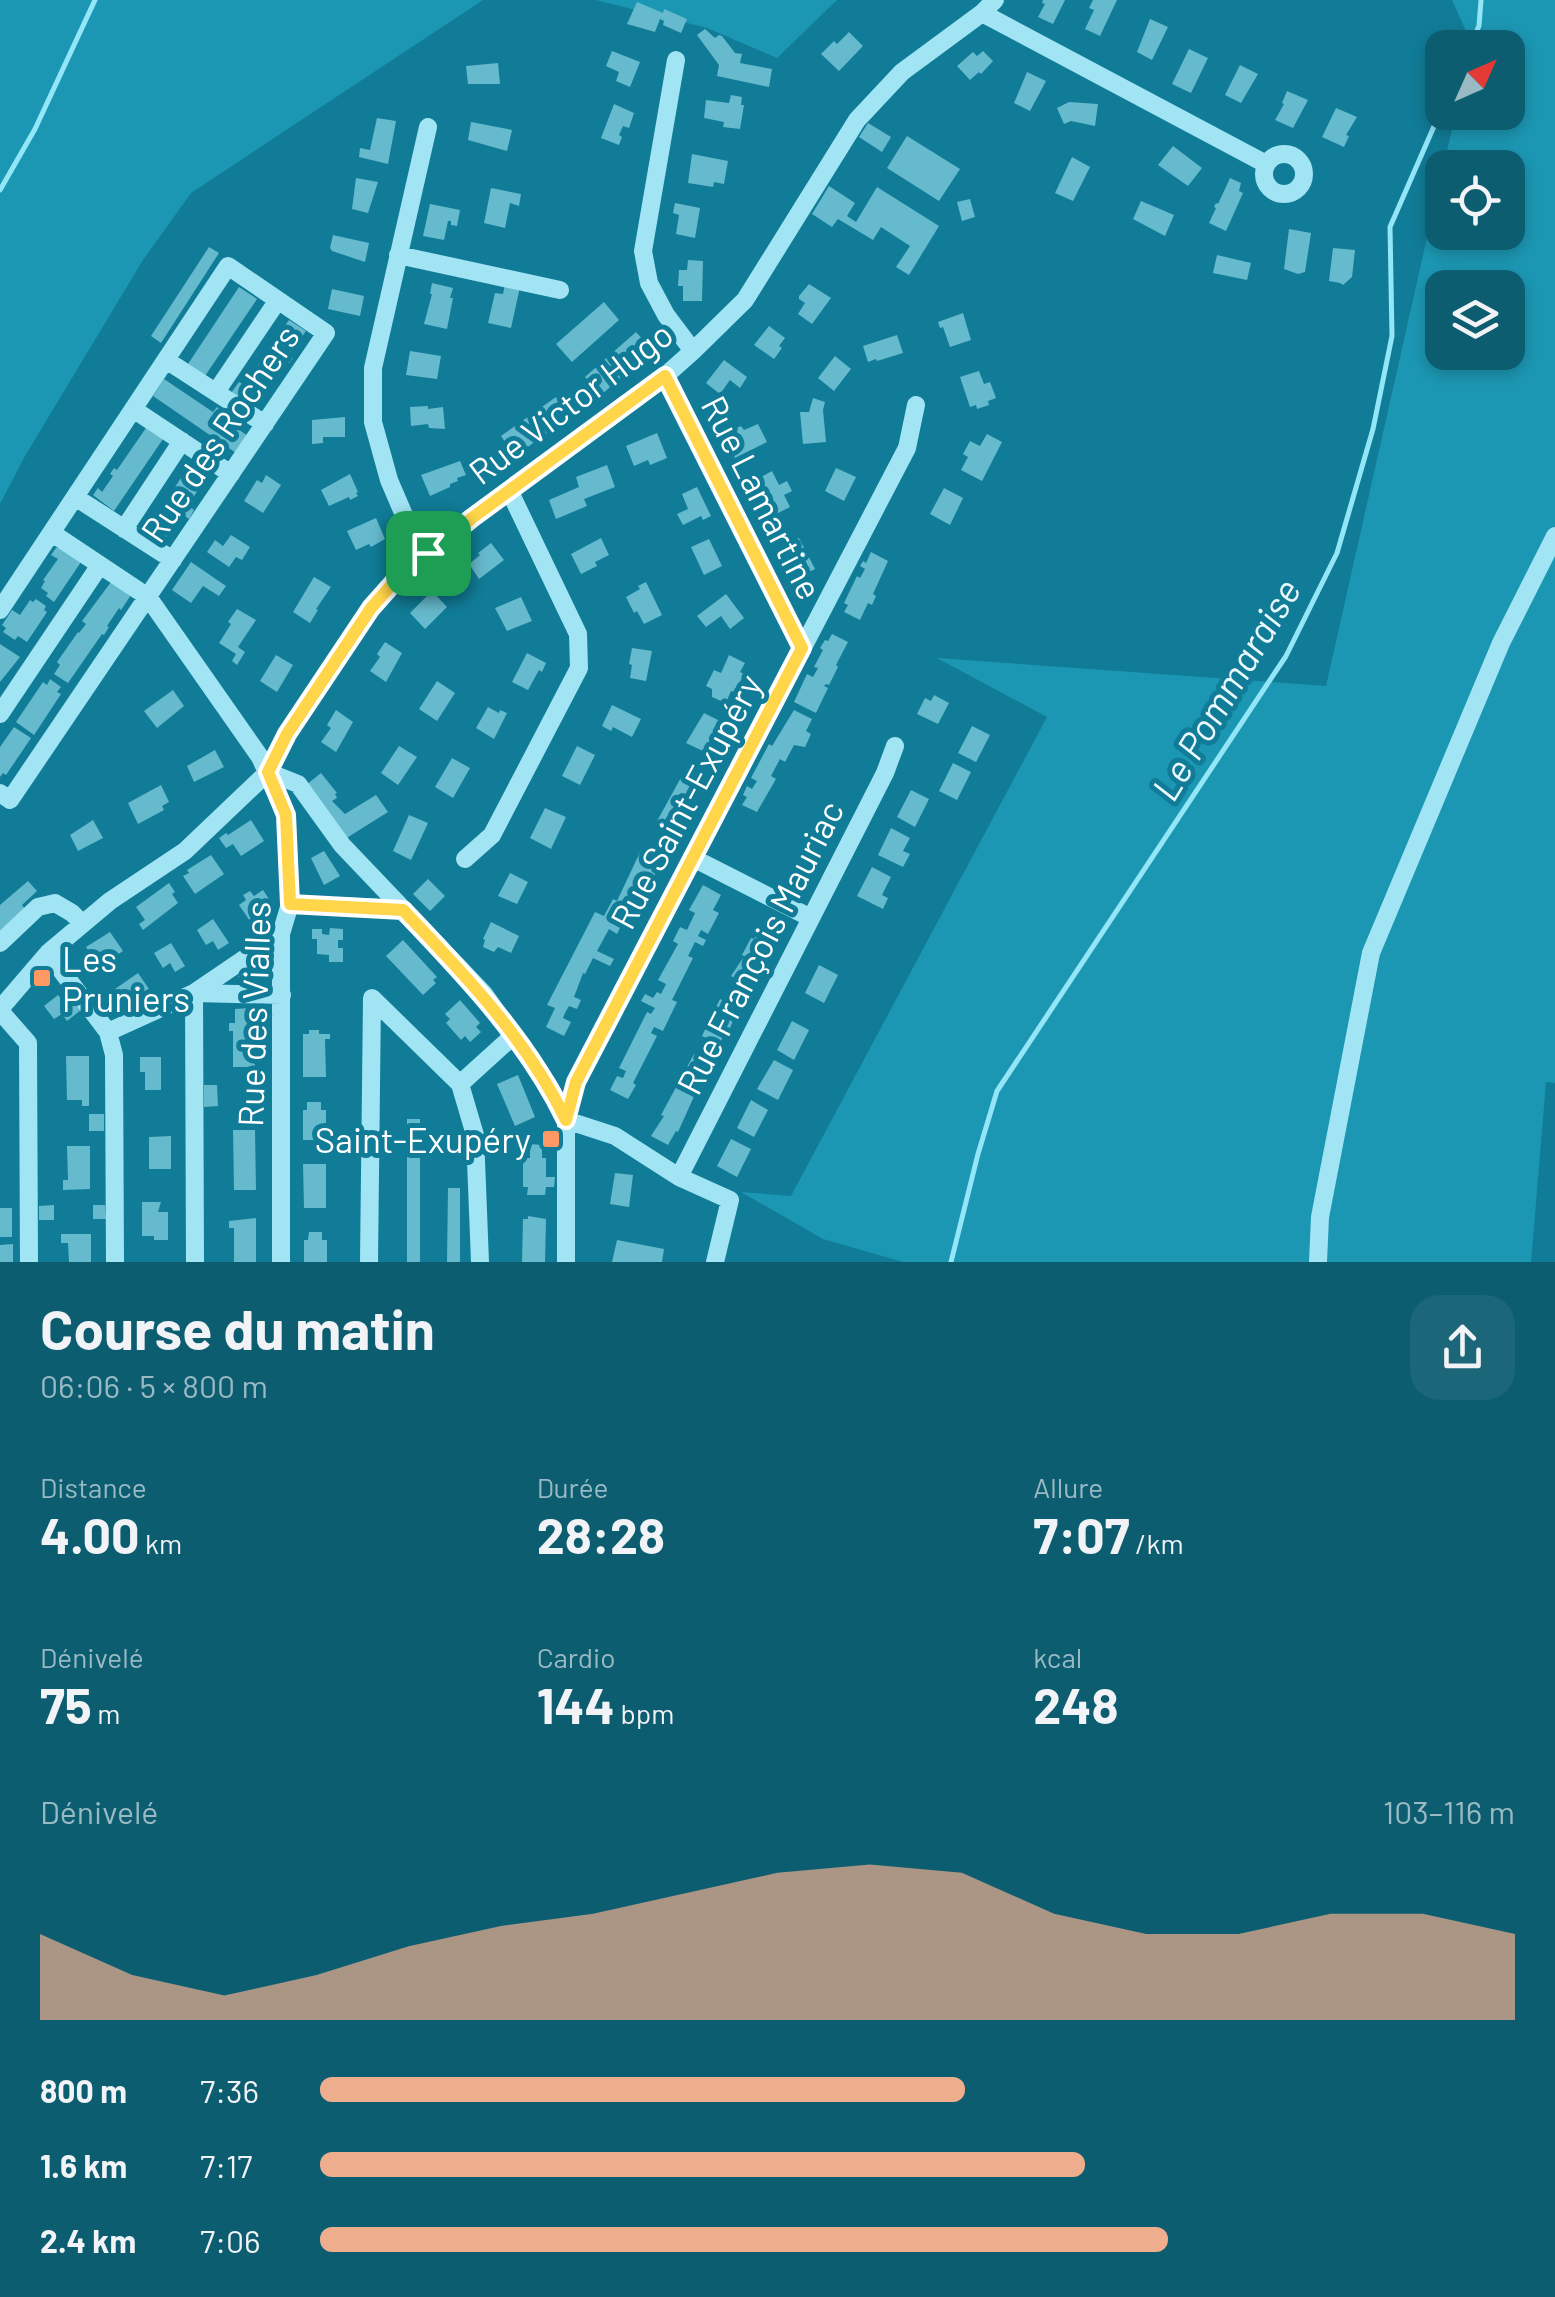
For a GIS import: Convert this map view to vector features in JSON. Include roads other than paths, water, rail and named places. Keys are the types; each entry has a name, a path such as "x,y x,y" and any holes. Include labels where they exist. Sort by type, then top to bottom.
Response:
{"street":[{"path":"989,6 1266,164"},
{"name":"Rue Victor Hugo","path":"0,1010 48,953 110,902 185,851 268,772 287,734 371,608 395,581 665,376 746,300 857,120 902,72 989,6"},
{"path":"676,60 643,251 649,283 666,315 694,352"},
{"path":"428,128 373,368 374,422 389,480 410,528 428,553"},
{"path":"398,255 560,290"},
{"name":"Rue des Rochers","path":"0,610 228,266 326,333 10,800 0,793"},
{"path":"216,392 278,300"},
{"path":"166,360 265,424"},
{"name":"Rue Lamartine","path":"665,376 802,648"},
{"name":"Rue Saint-Exupéry","path":"566,1120 576,1082 906,448 916,405"},
{"path":"134,408 231,474"},
{"path":"124,529 182,441"},
{"path":"465,859 492,835 579,668 578,634 510,490"},
{"path":"76,497 173,560"},
{"path":"52,534 148,597 268,772 298,784 342,845 484,994 550,1088 566,1120 566,1262"},
{"path":"1318,1262 1320,1217 1371,952 1501,643 1555,536"},
{"path":"0,714 100,564"},
{"name":"Rue François Mauriac","path":"679,1177 895,746"},
{"name":"Rue des Vialles","path":"268,772 286,815 290,904 282,934 280,1262"},
{"path":"693,858 811,918"},
{"path":"0,943 38,908 55,903 82,924"},
{"path":"290,904 403,910"},
{"path":"108,1032 194,993 282,934"},
{"path":"48,953 108,1032 114,1054 116,1262"},
{"path":"194,993 282,996"},
{"path":"194,993 194,1262"},
{"path":"369,1262 372,998 460,1084 475,1135 480,1262"},
{"path":"0,1010 28,1043 29,1262"},
{"path":"460,1084 513,1036"},
{"path":"566,1120 616,1136 679,1177 730,1200 715,1262"}],"waterway":[{"path":"0,190 35,129 95,0"},
{"name":"Le Pommaraise","path":"1477,30 1481,0"},
{"name":"Le Pommaraise","path":"951,1262 997,1091 1286,656 1337,553 1373,429 1392,336 1390,227 1432,130"}],"place":[{"name":"Les Pruniers","path":"42,978"},
{"name":"Saint-Exupéry","path":"551,1139"}]}
